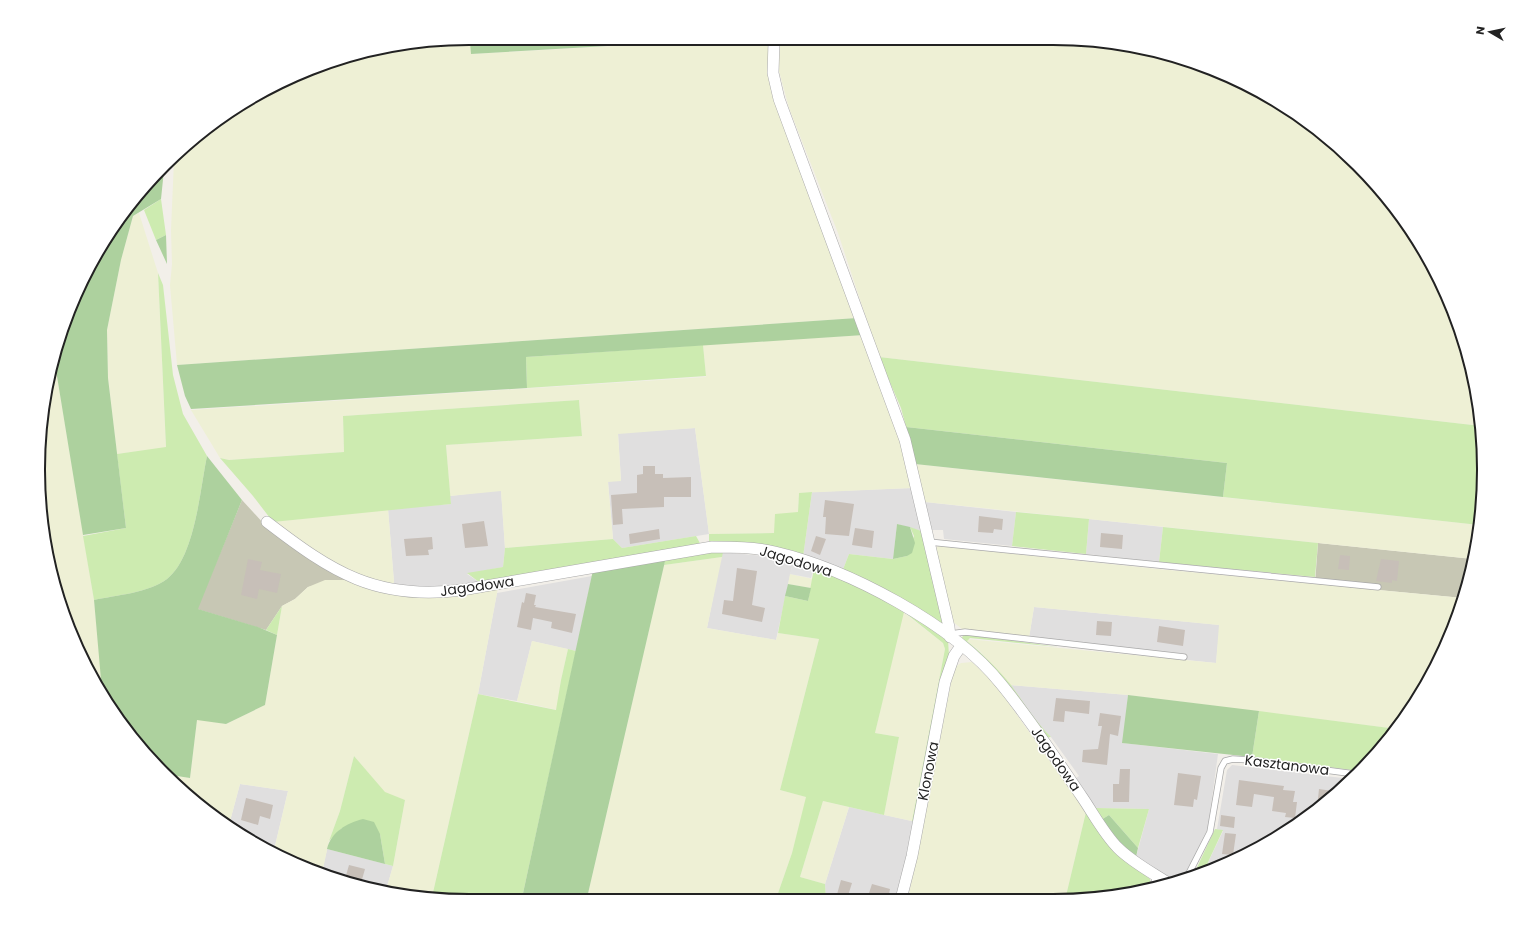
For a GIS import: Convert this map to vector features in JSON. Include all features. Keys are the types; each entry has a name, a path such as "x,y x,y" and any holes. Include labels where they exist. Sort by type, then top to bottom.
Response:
{"street":[{"path":"774,45 773,73 779,100 905,440 950,636"},
{"name":"Jagodowa","path":"267,522 330,566 348,576 382,588 426,592 480,587 712,547 762,550 812,564 888,597 909,608 950,636 988,668 1001,683 1039,735 1117,847 1155,880"},
{"name":"Klonowa","path":"902,894 912,856 945,682 954,656 961,646"}],"lane":[{"path":"929,542 1378,587"},
{"path":"950,636 965,632 1058,644 1184,656"},
{"name":"Kasztanowa","path":"1190,871 1210,832 1221,768 1225,762 1233,759 1250,760 1349,773"}],"shaded area":[{"path":"470,45 472,54 628,45 772,45 770,55 857,318 177,365 170,285 172,264 171,230 174,165 190,150 211,133 257,102 307,77 360,59 414,49"},
{"path":"780,45 1080,46 1135,53 1162,59 1215,77 1240,89 1265,102 1288,117 1332,150 1353,169 1389,211 1420,257 1445,307 1463,360 1469,387 1474,425 879,357 838,233 789,108 779,71"},
{"path":"139,213 158,273 166,448 117,454 108,378 107,330 121,260 133,216"},
{"path":"864,335 893,415 912,488 799,493 798,512 774,533 709,534 695,428 618,434 621,481 608,482 613,539 505,548 501,491 450,496 446,445 582,436 579,400 343,416 344,452 229,460 220,458 191,410 706,377 703,345"},
{"path":"56,372 94,600 102,682 77,632 68,606 59,579 49,525 45,470 46,442"},
{"path":"695,428 709,534 622,548 613,539 608,481 621,480 618,433"},
{"path":"915,464 1473,524 1468,558 925,502"},
{"path":"912,488 924,532 897,524 893,559 849,554 842,572 803,557 812,492"},
{"path":"501,490 505,548 503,567 467,574 479,582 419,588 392,585 394,582 388,509 451,504 450,496"},
{"path":"242,500 264,524 349,580 308,587 295,599 282,606 266,630 197,609"},
{"path":"925,502 1016,512 1012,546 944,539 943,530 930,530"},
{"path":"388,509 394,582 392,585 362,577 328,561 273,522"},
{"path":"1089,519 1163,527 1159,562 1086,554"},
{"path":"1318,543 1468,558 1457,597 1315,584"},
{"path":"938,546 1457,597 1445,632 1433,657 1420,682 1389,728 1128,695 1010,685 980,651 967,641 967,639 1216,663 1219,625 1034,607 1029,638 962,629 953,622 935,549"},
{"path":"722,552 764,556 793,562 776,640 707,628"},
{"path":"722,557 707,628 776,640 778,633 819,639 780,790 807,797 792,853 778,894 588,894 664,565"},
{"path":"793,562 814,568 811,578 790,574"},
{"path":"790,574 813,579 811,588 788,584"},
{"path":"592,576 576,651 532,641 517,701 478,694 497,593"},
{"path":"325,580 349,580 387,592 498,588 478,694 433,892 387,886 393,866 405,800 385,793 354,756 340,811 329,841 323,868 307,862 275,846 288,791 240,784 230,820 211,806 175,776 190,778 197,719 226,724 265,705 282,606 295,599 308,587"},
{"path":"1034,607 1220,625 1216,663 1187,660 1187,654 1029,638"},
{"path":"903,612 943,643 945,649 912,821 884,815 899,737 875,733"},
{"path":"532,641 568,649 561,680 557,710 517,701"},
{"path":"972,662 995,684 1086,812 1067,893 909,894 953,673 955,667 961,663"},
{"path":"1010,685 1128,695 1123,743 1218,754 1208,828 1187,872 1166,879 1136,857 1149,809 1096,808 1076,778 1079,776 1051,737 1037,724"},
{"path":"1232,765 1344,778 1311,806 1265,837 1207,865 1223,831 1217,829 1227,770"},
{"path":"240,784 288,791 275,846 257,837 230,820"},
{"path":"823,801 849,807 825,884 800,877"},
{"path":"849,807 916,822 899,894 826,894 825,884"},
{"path":"327,849 393,866 387,886 360,880 323,868"}],"green space":[{"path":"470,45 625,45 471,54"},
{"path":"163,175 161,199 133,216 121,260 107,330 108,378 126,528 83,535 56,372 59,360 77,307 102,257 133,211"},
{"path":"161,199 166,235 156,240 144,210"},
{"path":"166,235 167,264 156,240"},
{"path":"158,273 163,285 173,375 183,414 207,456 199,504 190,539 184,555 176,569 167,579 159,584 142,590 94,600 83,536 126,528 117,454 166,447"},
{"path":"857,318 864,335 526,357 527,388 191,409 185,396 177,365"},
{"path":"703,345 706,376 527,388 526,357"},
{"path":"879,357 1474,425 1477,470 1473,524 1223,497 1227,463 906,427 901,408"},
{"path":"579,400 582,436 446,445 451,504 273,522 220,458 229,460 344,452 343,416"},
{"path":"906,427 1227,463 1223,497 915,464"},
{"path":"207,456 242,500 198,609 258,627 277,635 265,705 226,724 197,720 190,778 175,776 169,770 133,728 102,682 94,600 132,593 159,584 167,579 176,569 184,555 195,522"},
{"path":"812,492 803,557 709,543 709,534 774,533 775,514 798,512 799,493"},
{"path":"1016,512 1089,519 1086,554 1012,546"},
{"path":"897,524 910,527 915,543 912,553 907,556 893,559"},
{"path":"910,527 924,532 946,625 941,627 842,572 849,554 893,559 907,556 914,536"},
{"path":"1163,527 1318,543 1315,577 1159,562"},
{"path":"696,536 701,545 479,582 467,573 503,567 505,548 613,539 622,548"},
{"path":"713,550 732,551 735,553 723,552 722,557 664,565 666,557"},
{"path":"666,557 588,894 523,894 593,570"},
{"path":"814,568 890,600 948,640 949,656 916,822 912,821 945,649 943,643 904,612 875,733 899,737 884,815 823,801 800,877 825,884 826,894 778,894 792,853 806,797 780,790 819,639 778,633 785,596 808,601"},
{"path":"788,584 811,588 808,601 785,596"},
{"path":"282,606 277,635 266,630"},
{"path":"968,634 1058,647 970,638 967,641 996,667 1051,737 1043,738 961,639 963,636"},
{"path":"568,649 576,651 523,894 433,892 478,694 556,710"},
{"path":"1128,695 1259,711 1252,757 1122,743"},
{"path":"1259,711 1389,728 1353,770 1252,757"},
{"path":"354,756 385,792 405,800 393,866 385,864 380,834 342,828 329,841 340,811"},
{"path":"1095,806 1096,808 1149,809 1138,848 1109,815 1101,820 1093,809"},
{"path":"1086,812 1130,863 1150,879 1151,883 1135,886 1067,893"},
{"path":"1109,815 1138,848 1136,857 1130,854 1101,820"},
{"path":"363,819 374,822 380,834 385,864 327,849 332,838 340,829"},
{"path":"1215,829 1223,830 1207,865 1197,868"}],"building":[{"path":"643,466 655,466 655,474 663,474 663,478 691,477 691,497 664,497 664,507 622,509 623,524 613,525 611,495 637,493 637,475 643,474"},
{"path":"825,500 854,504 849,536 825,534 826,517 823,517"},
{"path":"979,516 1003,519 1002,530 994,529 993,533 978,532"},
{"path":"484,521 488,546 465,548 462,524"},
{"path":"855,528 874,531 872,548 852,545"},
{"path":"659,529 660,539 630,544 629,534"},
{"path":"1101,533 1123,535 1122,549 1100,547"},
{"path":"816,536 826,539 820,555 811,551"},
{"path":"432,537 433,549 428,550 429,555 406,556 404,539"},
{"path":"1340,555 1350,556 1349,570 1338,569"},
{"path":"248,559 262,562 260,570 281,574 277,593 259,589 257,599 241,595"},
{"path":"1381,559 1399,561 1397,581 1392,580 1392,583 1376,581"},
{"path":"737,568 757,571 752,605 765,608 762,622 722,614 724,600 733,601"},
{"path":"526,593 536,595 535,607 576,614 572,633 551,628 552,622 533,618 531,630 517,627 522,602 524,603"},
{"path":"1097,621 1112,622 1111,636 1096,635"},
{"path":"1159,626 1185,630 1183,646 1157,642"},
{"path":"1056,698 1090,701 1089,714 1065,711 1064,722 1053,721"},
{"path":"1100,713 1121,716 1118,736 1110,734 1107,765 1082,762 1083,750 1098,749 1102,726 1098,726"},
{"path":"1120,769 1130,769 1129,802 1113,802 1113,784 1119,784"},
{"path":"1178,773 1201,776 1197,800 1194,799 1193,807 1174,805"},
{"path":"1239,780 1284,786 1283,790 1295,791 1293,802 1297,802 1294,818 1285,817 1286,813 1272,811 1274,797 1254,794 1252,807 1236,805"},
{"path":"1319,789 1330,791 1318,801"},
{"path":"246,798 273,805 270,819 260,816 258,825 241,820"},
{"path":"1221,815 1235,817 1234,828 1220,826"},
{"path":"1225,833 1236,834 1233,853 1230,855 1222,854"},
{"path":"349,865 365,869 362,880 346,875"},
{"path":"841,880 852,883 849,894 837,894"},
{"path":"872,884 890,889 889,894 869,893"}]}
